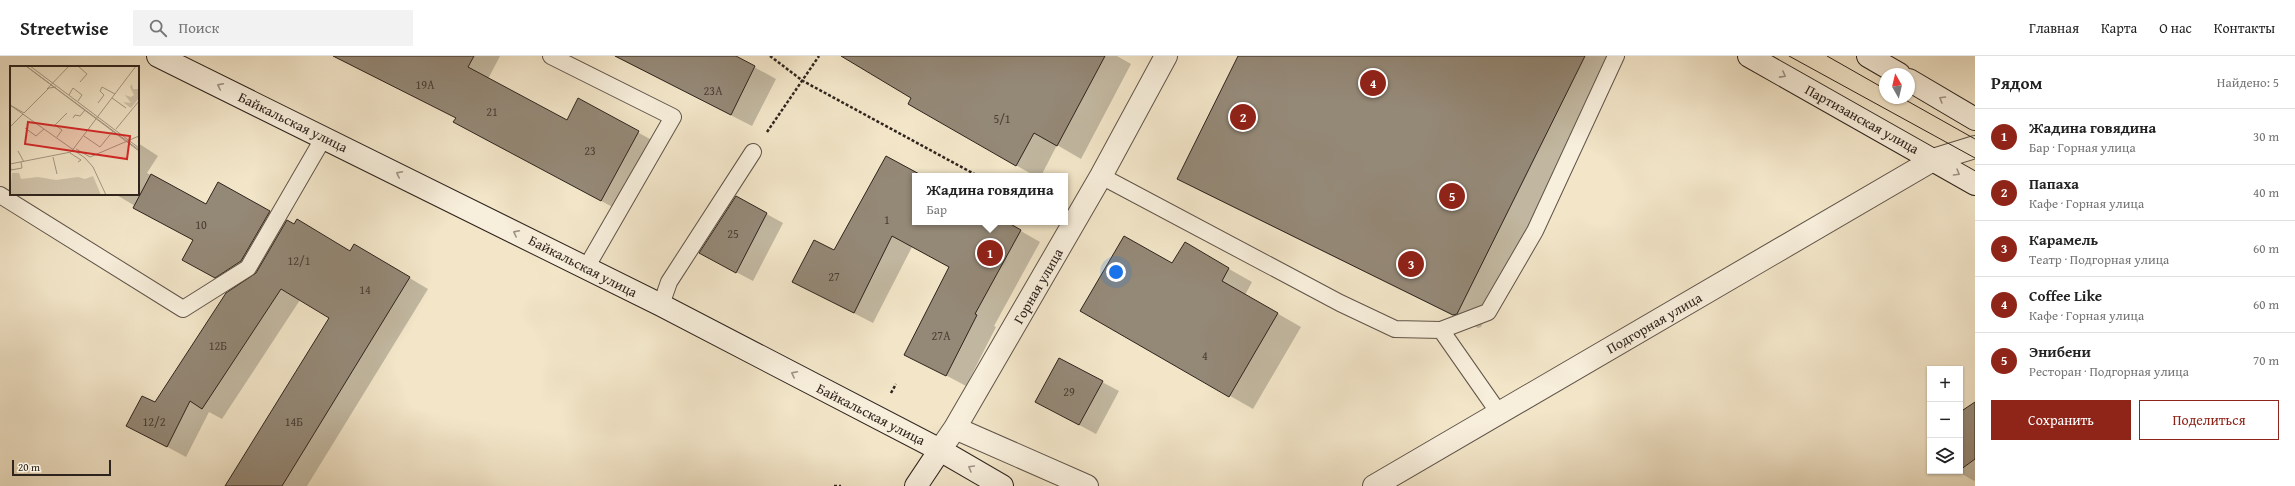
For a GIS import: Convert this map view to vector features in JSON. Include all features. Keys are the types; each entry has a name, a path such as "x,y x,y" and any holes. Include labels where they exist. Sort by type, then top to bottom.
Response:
{"street":[{"name":"Байкальская улица","path":"158,56 324,137 661,306 940,450 1002,486"},
{"name":"Горная улица","path":"940,450 955,428 1101,176 1166,56"},
{"name":"Партизанская улица","path":"1749,56 1975,184"},
{"path":"1868,56 1889,68"},
{"path":"1915,84 1975,119"},
{"name":"Подгорная улица","path":"1374,486 1933,160 1975,147"},
{"path":"955,428 1087,486"},
{"path":"916,486 940,450"}],"lane":[{"path":"551,56 673,117 586,268"},
{"path":"1101,176 1340,303 1395,329 1441,330 1488,312 1535,231 1616,56"},
{"path":"0,196 183,308 248,268 324,137"},
{"path":"661,306 669,282 753,152"},
{"path":"1441,330 1499,413"}],"path":[{"path":"770,56 803,80 973,173"},
{"path":"753,152 819,56"},
{"path":"834,486 841,486"}],"building":[{"path":"333,56 474,56 468,67 567,120 578,98 639,131 601,201 453,122 456,118"},
{"path":"615,56 736,56 755,66 731,115"},
{"path":"841,56 1105,56 1057,146 1034,133 1016,166 908,104 911,98"},
{"path":"1238,56 1585,56 1457,314 1453,315 1177,179"},
{"path":"886,156 917,173 912,173 912,225 1012,225 1021,230 975,314 977,315 946,376 904,355 949,267 892,236 854,313 792,282 814,240 834,250"},
{"path":"151,174 206,204 218,182 270,211 241,261 215,278 182,260 193,240 133,208"},
{"path":"736,196 767,213 736,273 699,253"},
{"path":"297,219 350,251 354,244 410,277 282,486 225,486 329,318 281,289 202,409 190,401 167,447 126,426 142,396 155,402 226,293 256,273 287,220 294,224"},
{"path":"1124,236 1172,263 1185,242 1229,268 1222,281 1278,313 1229,397 1080,311"},
{"path":"1059,358 1103,381 1079,425 1035,402"},
{"path":"1975,402 1975,459 1963,468 1963,438 1963,410"}],"tram line":[{"path":"1789,56 1975,158"},
{"path":"1827,56 1879,86"},
{"path":"1913,104 1975,139"}],"place":[{"name":"Coffee Like","path":"1373,83"},
{"name":"Папаха","path":"1243,117"},
{"name":"Энибени","path":"1452,196"},
{"name":"Жадина говядина","path":"990,253"},
{"name":"Карамель","path":"1411,264"}]}
